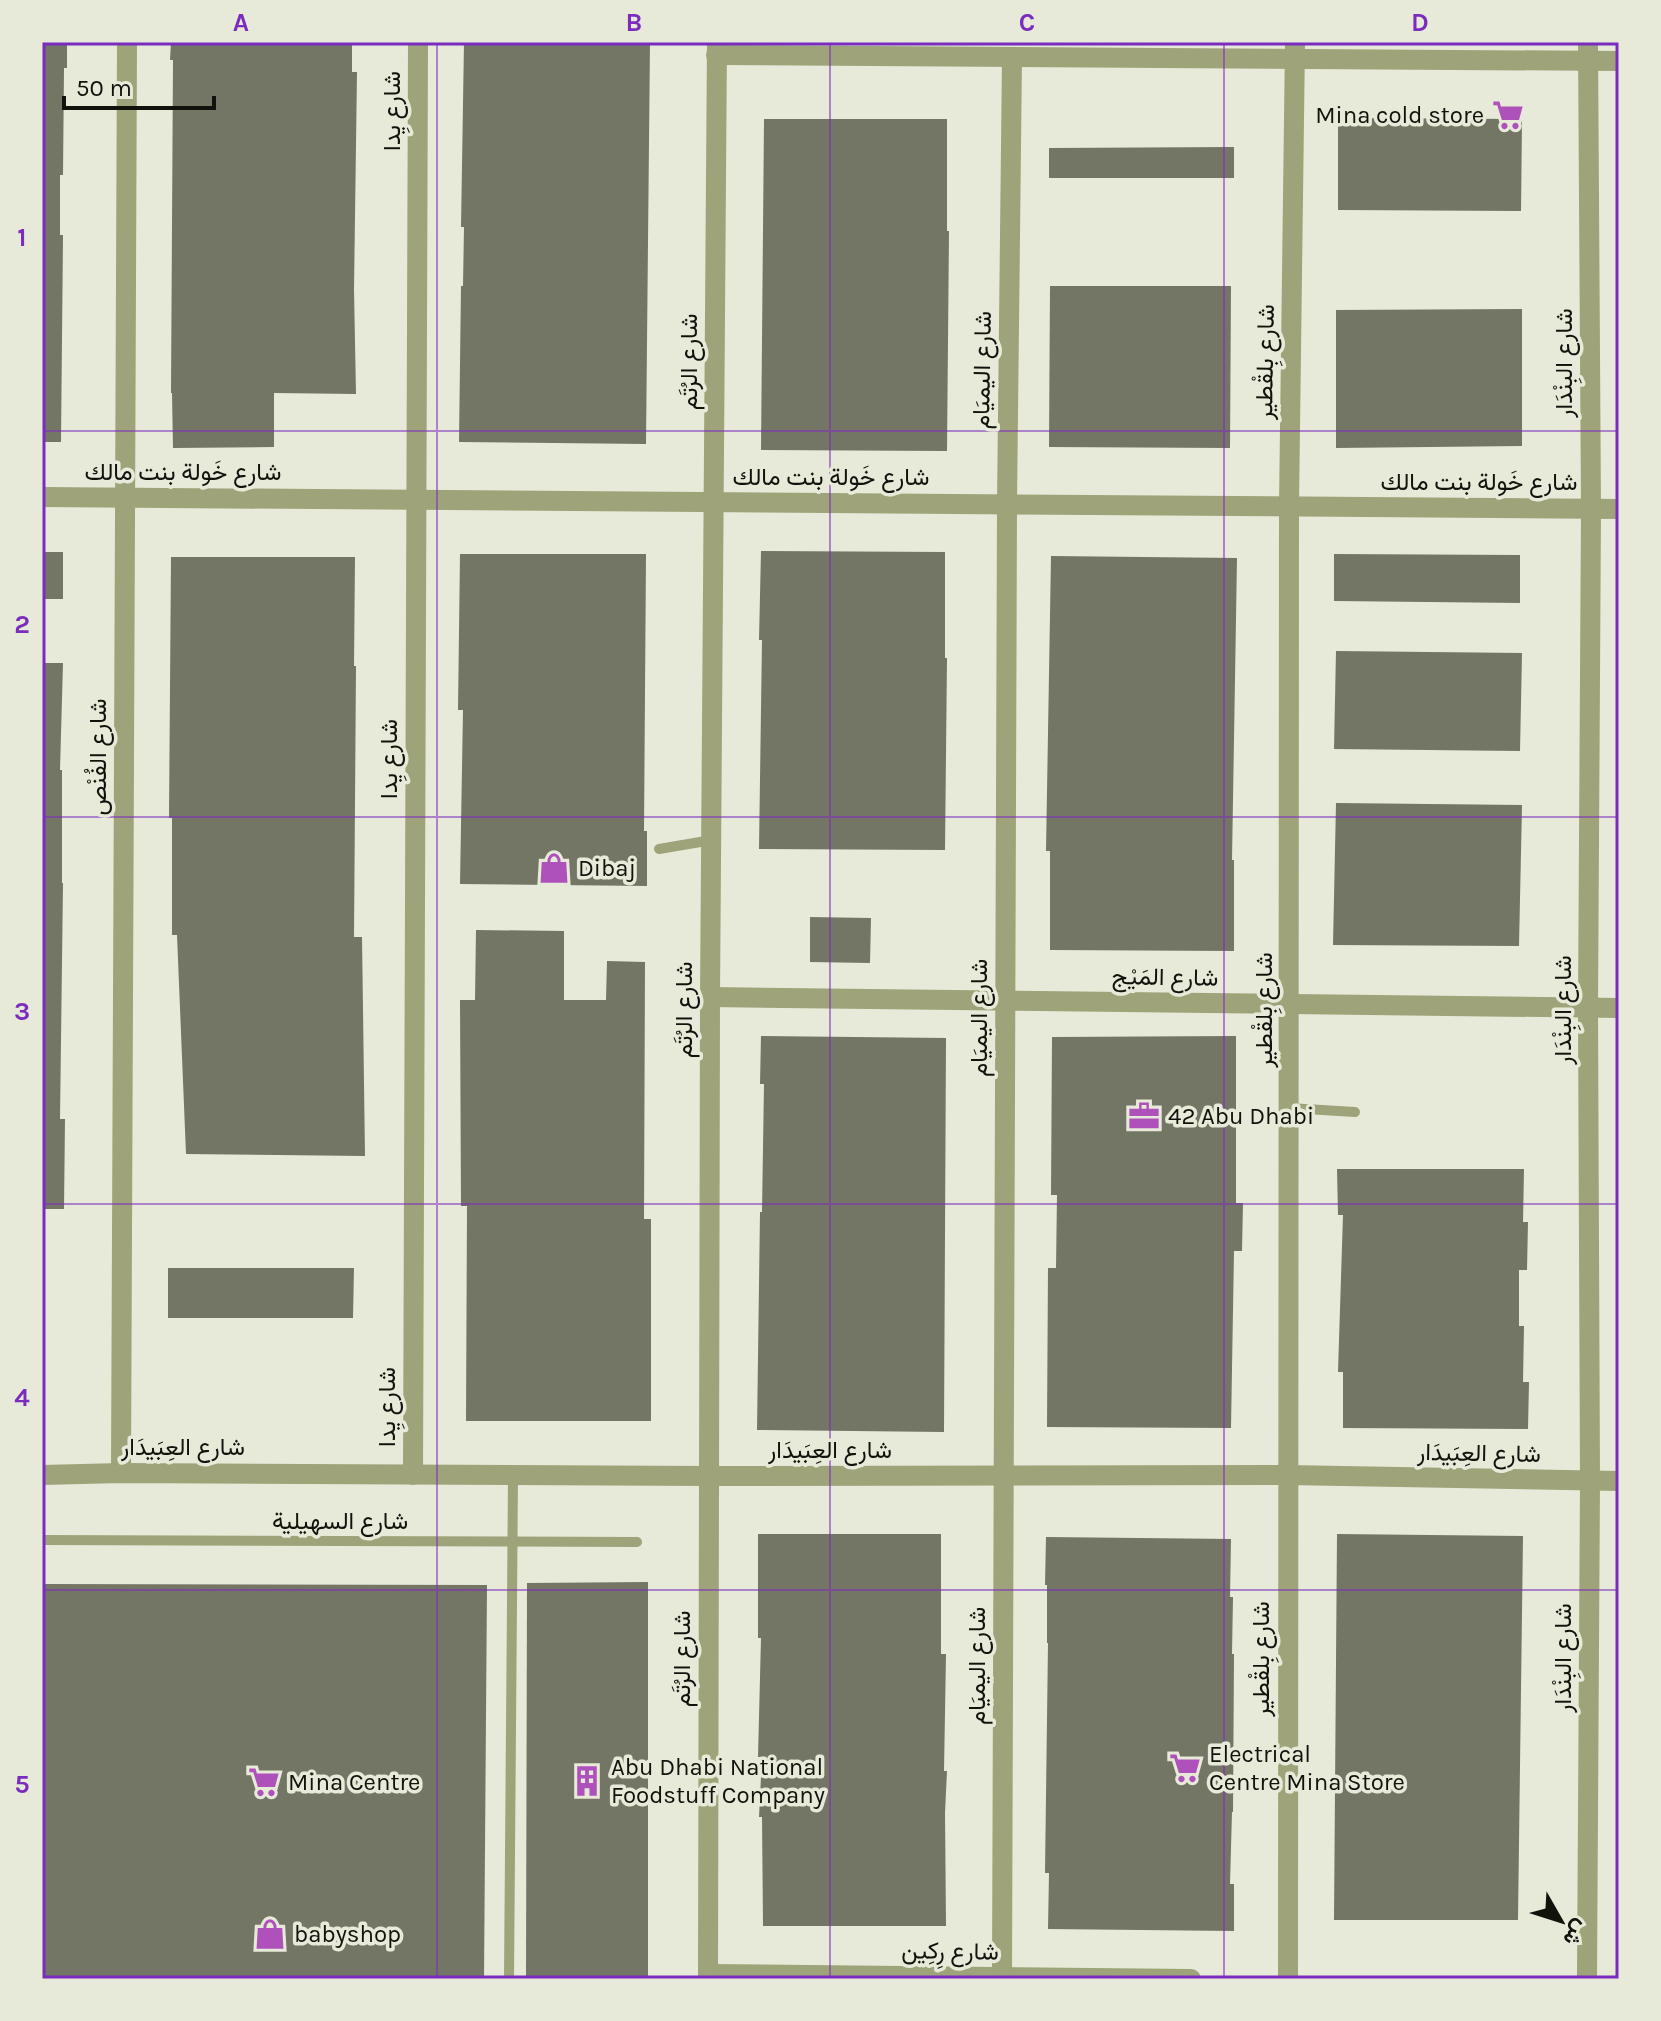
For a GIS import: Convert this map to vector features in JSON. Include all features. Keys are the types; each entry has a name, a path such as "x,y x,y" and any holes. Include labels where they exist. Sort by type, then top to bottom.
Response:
{"street":[{"name":"شارع الفُنْص","path":"121,1473 127,42"},
{"name":"شارع يِدا","path":"413,1475 418,42"},
{"path":"716,48 1012,57 1295,50 1588,51 1619,61"},
{"name":"شارع الرُتَم","path":"708,1977 716,48"},
{"name":"شارع بِلقْطير","path":"1288,1979 1289,506 1295,50"},
{"name":"شارع البِنْدَار","path":"1587,1979 1591,509 1588,51"},
{"name":"شارع اليميَام","path":"1002,1978 1007,504 1012,57"},
{"name":"شارع خَولة بنت مالك","path":"42,497 1619,509"},
{"name":"شارع المَيْج","path":"710,997 1619,1008"},
{"name":"شارع العِبَيدَار","path":"42,1475 1287,1475 1619,1481"},
{"name":"شارع رِكِين","path":"708,1977 1191,1979"}],"lane":[{"path":"659,849 712,840"},
{"path":"1289,1108 1355,1112"},
{"path":"509,1979 513,1476"},
{"name":"شارع السهيلية","path":"42,1540 637,1542"}],"building":[{"path":"42,42 67,42 63,175 60,175 60,235 63,235 61,442 42,442"},
{"path":"171,42 352,42 352,72 357,72 356,394 274,393 274,447 173,448"},
{"path":"464,42 650,42 646,444 459,442"},
{"path":"1338,118 1522,119 1521,211 1338,210"},
{"path":"764,119 947,119 947,451 761,450"},
{"path":"1234,147 1234,178 1049,178 1049,148"},
{"path":"1050,286 1231,286 1230,448 1049,447"},
{"path":"1522,309 1522,446 1336,448 1336,310"},
{"path":"761,551 945,552 945,850 759,849"},
{"path":"42,552 63,552 63,599 42,599"},
{"path":"460,554 646,554 644,831 647,831 647,886 460,884 463,710 458,710"},
{"path":"1334,554 1520,555 1520,603 1334,601"},
{"path":"1051,556 1237,558 1232,860 1234,951 1050,950 1050,851 1046,851"},
{"path":"171,557 355,557 354,937 362,937 365,1156 186,1154 177,935 172,935 172,818 169,818"},
{"path":"1336,651 1522,653 1520,751 1334,749"},
{"path":"42,663 63,663 60,1119 65,1119 64,1209 42,1209"},
{"path":"1336,803 1522,805 1519,946 1333,945"},
{"path":"810,917 871,918 870,963 810,962"},
{"path":"476,930 564,931 564,1000 606,1000 607,961 645,962 644,1219 651,1219 651,1421 466,1421 467,1206 461,1206 460,1000 475,1000"},
{"path":"761,1036 946,1038 944,1432 757,1430 764,1084 760,1084"},
{"path":"1236,1036 1236,1203 1243,1203 1242,1251 1234,1251 1231,1428 1047,1427 1048,1268 1056,1268 1057,1195 1051,1195 1052,1037"},
{"path":"1337,1169 1524,1169 1523,1222 1528,1222 1527,1270 1519,1270 1519,1326 1524,1326 1523,1382 1529,1382 1528,1429 1343,1428 1343,1372 1338,1372 1343,1215 1338,1215"},
{"path":"168,1268 354,1268 353,1318 168,1318"},
{"path":"758,1534 941,1534 941,1654 946,1654 946,1926 763,1926 762,1817 759,1817 762,1757 758,1757 761,1638 758,1638"},
{"path":"1337,1534 1523,1536 1518,1920 1334,1920"},
{"path":"1046,1537 1231,1539 1230,1597 1233,1597 1234,1654 1230,1884 1234,1884 1234,1931 1048,1929 1049,1873 1045,1873"},
{"name":"Abu Dhabi National Foodstuff Company","path":"648,1582 648,1979 526,1979 527,1583"},
{"name":"Mina Centre","path":"42,1584 487,1585 484,1979 42,1979"}],"place":[{"name":"Mina cold store","path":"1508,115"},
{"name":"Dibaj","path":"554,868"},
{"name":"42 Abu Dhabi","path":"1144,1116"},
{"name":"Electrical Centre Mina Store","path":"1185,1768"},
{"name":"Abu Dhabi National Foodstuff Company","path":"587,1781"},
{"name":"Mina Centre","path":"264,1782"},
{"name":"babyshop","path":"270,1934"}]}
